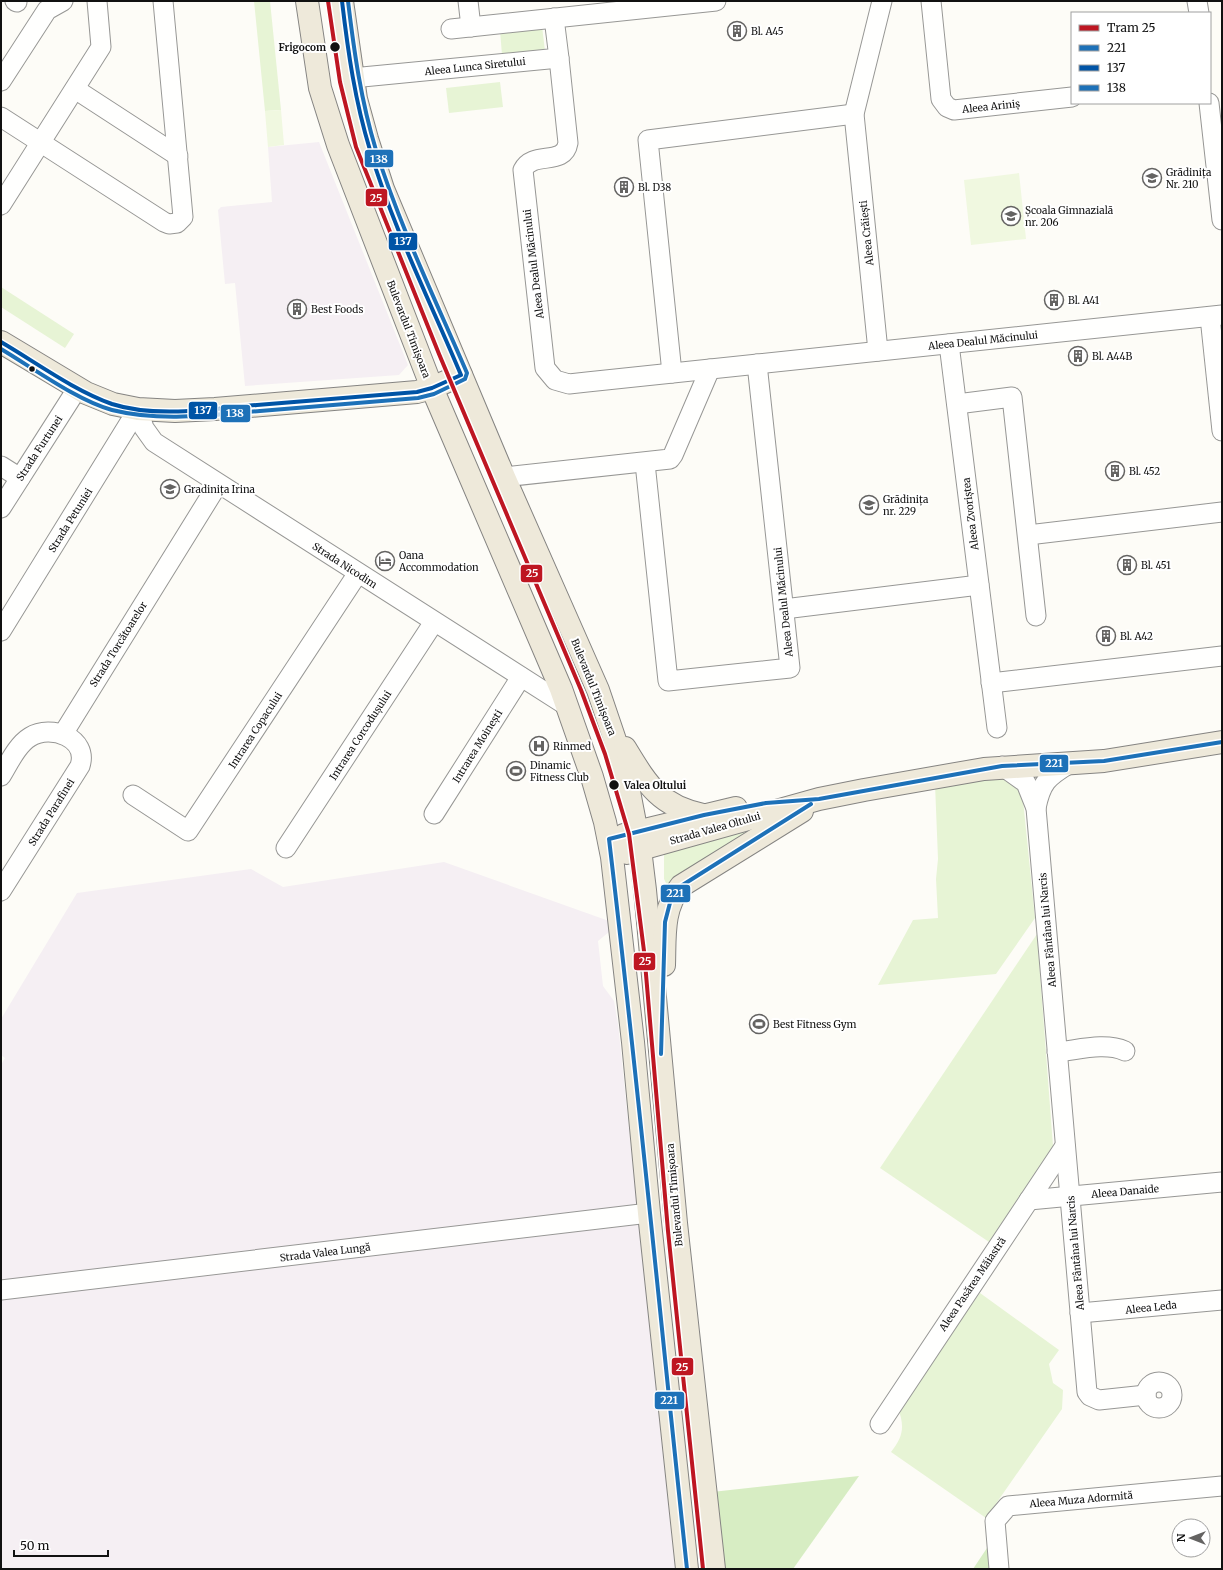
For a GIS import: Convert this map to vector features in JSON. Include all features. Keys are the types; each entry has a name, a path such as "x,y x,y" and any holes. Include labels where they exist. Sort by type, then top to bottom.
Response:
{"main road":[{"name":"Bulevardul Timișoara","path":"307,1 320,88 332,130 432,388 567,706 592,777 610,848 623,954 687,1569"},
{"name":"Bulevardul Timișoara","path":"342,1 352,78 361,119 392,212 504,477 598,690 609,720 627,781 639,840 660,1042 676,1223 714,1569"},
{"path":"320,88 330,96 343,96 349,90 352,78"},
{"path":"344,162 349,151 356,147 364,148 371,152"},
{"path":"1,342 78,389 99,399 138,409 175,411 216,409 416,392 432,388 461,374"},
{"path":"609,720 632,759 655,791 673,806 704,815"},
{"name":"Strada Valea Oltului","path":"610,848 819,799 1002,766 1069,764 1124,758 1222,742"},
{"path":"660,1042 665,922 669,906 674,895 688,881 819,799"},
{"name":"Strada Valea Oltului","path":"639,840 704,815 766,803 819,799"},
{"path":"623,954 651,950"}],"street":[{"path":"1,81 47,10 63,1"},
{"path":"1,204 101,47 97,1"},
{"path":"1,117 170,224 177,223 183,217 163,1"},
{"path":"468,1 472,27"},
{"path":"451,29 716,1"},
{"name":"Aleea Crăiești","path":"878,351 854,114 882,1"},
{"name":"Aleea Ariniș","path":"931,1 941,99 947,107 954,110 1071,97"},
{"path":"1197,1 1199,12"},
{"path":"554,18 559,58"},
{"name":"Aleea Lunca Siretului","path":"352,78 559,58"},
{"name":"Aleea Dealul Măcinului","path":"559,58 568,143 567,150 564,154 556,157 532,160 526,163 523,170 545,368 554,380 569,384 1216,316 1222,431"},
{"path":"75,89 178,156"},
{"path":"1209,104 1222,220"},
{"path":"672,373 648,140 854,114"},
{"name":"Aleea Zvoriștea","path":"949,344 997,728"},
{"name":"Aleea Dealul Măcinului","path":"646,462 668,681 790,668 757,364"},
{"path":"504,477 666,460 673,455 710,369"},
{"name":"Strada Furtunei","path":"1,508 78,389"},
{"path":"957,404 1012,398 1036,616"},
{"name":"Strada Nicodim","path":"138,409 144,428 154,442 567,706"},
{"name":"Strada Petuniei","path":"1,630 138,409"},
{"path":"1,466 20,478"},
{"name":"Strada Torcătoarelor","path":"63,734 218,484"},
{"path":"1028,535 1222,512"},
{"name":"Intrarea Copacului","path":"133,795 188,831 358,573"},
{"path":"784,609 979,585"},
{"name":"Intrarea Corcodușului","path":"286,848 434,622"},
{"path":"991,683 1222,656"},
{"name":"Intrarea Moinești","path":"434,814 521,677"},
{"path":"1,776 26,740 40,732 63,734"},
{"name":"Strada Parafinei","path":"1,891 80,766 81,755 77,746 63,734"},
{"name":"Aleea Fântâna lui Narcis","path":"1036,808 1044,783 1051,775 1069,764"},
{"name":"Aleea Fântâna lui Narcis","path":"1002,766 1026,784 1036,808 1087,1392 1090,1396 1099,1400 1146,1395"},
{"path":"1057,1052 1107,1046 1116,1047 1125,1051"},
{"name":"Aleea Pasărea Măiastră","path":"880,1424 1065,1146"},
{"name":"Aleea Danaide","path":"1029,1200 1222,1182"},
{"name":"Strada Valea Lungă","path":"1,1290 649,1213"},
{"name":"Aleea Leda","path":"1080,1313 1222,1300"},
{"name":"Aleea Muza Adormită","path":"999,1569 995,1521 1008,1506 1222,1486"}],"shaded area":[{"path":"319,142 408,365 399,375 245,386 235,283 225,284 218,210 221,207 272,202 268,147"},
{"path":"444,862 609,921 609,932 598,941 603,986 614,1001 618,1024 675,1569 1,1569 1,1065 5,1058 1,1055 1,1019 77,893 251,869 283,887"}],"green space":[{"path":"254,1 270,1 281,110 265,111"},
{"path":"542,26 545,51 502,55 500,30"},
{"path":"500,82 503,107 449,113 446,88"},
{"path":"281,110 284,145 268,147 265,111"},
{"path":"1019,173 1026,239 971,245 964,180"},
{"path":"1,287 74,334 65,348 1,307"},
{"path":"999,774 1017,786 1023,800 1035,918 996,974 878,985 913,920 938,918 936,879 938,859 935,784"},
{"path":"757,826 757,828 677,876 667,885 664,879 664,852"},
{"path":"1037,934 1053,1146 989,1242 880,1168"},
{"path":"980,1293 1059,1350 1049,1364 1053,1383 1063,1390 1062,1409 986,1518 891,1452 902,1432 902,1421 898,1408"},
{"path":"859,1476 793,1569 721,1569 712,1492"},
{"path":"989,1545 992,1569 973,1569"}],"tram line":[{"name":"25","path":"328,1 340,82 356,147 439,354 581,690 605,754 629,834 644,951 668,1231 703,1569"}],"transit line":[{"name":"137","path":"1,342 83,391 112,404 146,411 165,412 203,410 417,392 432,388 461,375 412,264 379,179 360,113 342,1"},
{"name":"138","path":"1,349 70,392 99,406 130,414 149,416 205,416 418,398 434,394 465,379 467,373 407,235 385,179 376,150 366,113 359,76 348,1"},
{"name":"221","path":"687,1569 640,1113 609,839 704,815 766,803 819,799 1002,766 1104,761 1222,742"},
{"name":"221","path":"661,1054 665,922 671,899 681,886 811,804"}],"place":[{"name":"Bl. A45","path":"737,31"},
{"name":"Frigocom","path":"335,47"},
{"name":"Grădinița Nr. 210","path":"1152,178"},
{"name":"Bl. D38","path":"624,187"},
{"name":"Școala Gimnazială nr. 206","path":"1011,216"},
{"name":"Bl. A41","path":"1054,300"},
{"name":"Best Foods","path":"297,309"},
{"name":"Bl. A44B","path":"1078,356"},
{"name":"Bl. 452","path":"1115,471"},
{"name":"Gradinița Irina","path":"170,489"},
{"name":"Grădinița nr. 229","path":"869,505"},
{"name":"Oana Accommodation","path":"385,561"},
{"name":"Bl. 451","path":"1127,565"},
{"name":"Bl. A42","path":"1106,636"},
{"name":"Rinmed","path":"539,746"},
{"name":"Dinamic Fitness Club","path":"516,771"},
{"name":"Valea Oltului","path":"614,785"},
{"name":"Best Fitness Gym","path":"759,1024"}]}
